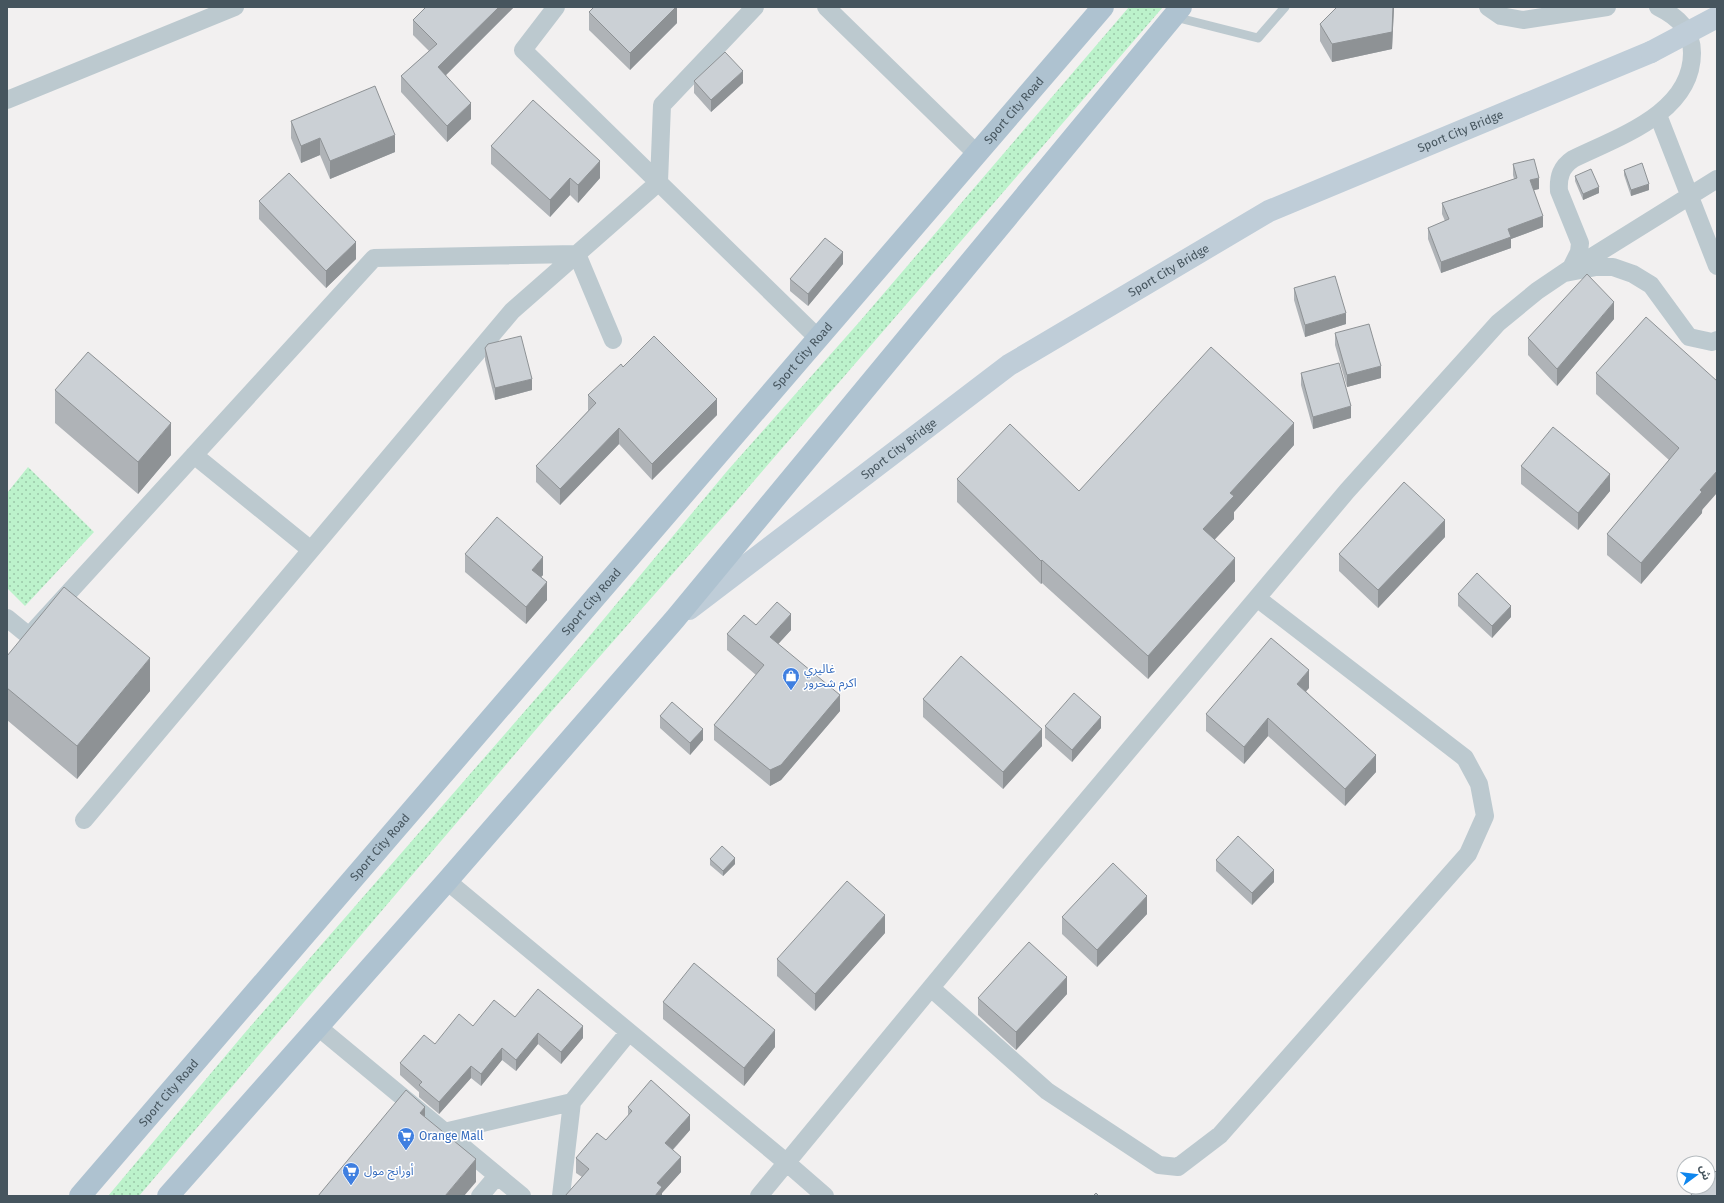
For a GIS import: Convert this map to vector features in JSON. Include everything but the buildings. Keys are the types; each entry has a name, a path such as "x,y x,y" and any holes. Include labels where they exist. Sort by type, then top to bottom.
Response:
{"main road":[{"name":"Sport City Road","path":"80,1196 1103,7"},
{"path":"168,1196 447,881 675,619 1177,12"},
{"name":"Sport City Bridge","path":"675,619 1009,365 1262,215 1401,154 1651,52 1717,17"}],"street":[{"path":"7,100 235,7"},
{"path":"556,7 523,50 818,338"},
{"path":"84,820 512,312 659,182 662,105 756,7"},
{"path":"826,7 977,154"},
{"path":"1488,7 1501,16 1523,20 1607,7"},
{"path":"1565,273 1575,262 1579,252 1580,243 1559,192 1558,182 1563,168 1573,159 1658,115 1680,92 1687,78 1692,62 1692,46 1688,32 1680,21 1658,7"},
{"path":"1658,115 1717,266"},
{"path":"759,1196 1257,598 1347,492 1451,377 1474,349 1517,307 1565,273 1717,179"},
{"path":"578,254 613,340"},
{"path":"7,618 29,636 374,258 578,254"},
{"path":"1565,273 1596,267 1613,267 1633,274 1651,285 1689,337 1712,342 1717,340"},
{"path":"194,455 311,550"},
{"path":"931,988 1047,1091 1159,1165 1178,1167 1220,1135 1468,854 1485,816 1479,784 1464,758 1257,598"},
{"path":"447,881 825,1196"},
{"path":"318,1027 522,1196"},
{"path":"561,1196 572,1102 630,1032"},
{"path":"444,1132 572,1102"},
{"path":"480,1196 497,1176"}],"lane":[{"path":"1177,12 1258,38 1285,7"}],"green space":[{"path":"1129,7 1163,7 728,511 550,713 139,1196 108,1196 243,1035 578,650 728,470 861,320"},
{"path":"28,467 94,532 25,606 7,588 7,493"}],"place":[{"name":"غاليري اكرم شحرور","path":"791,691"},
{"name":"Orange Mall","path":"406,1151"},
{"name":"أورانج مول","path":"351,1186"}]}
